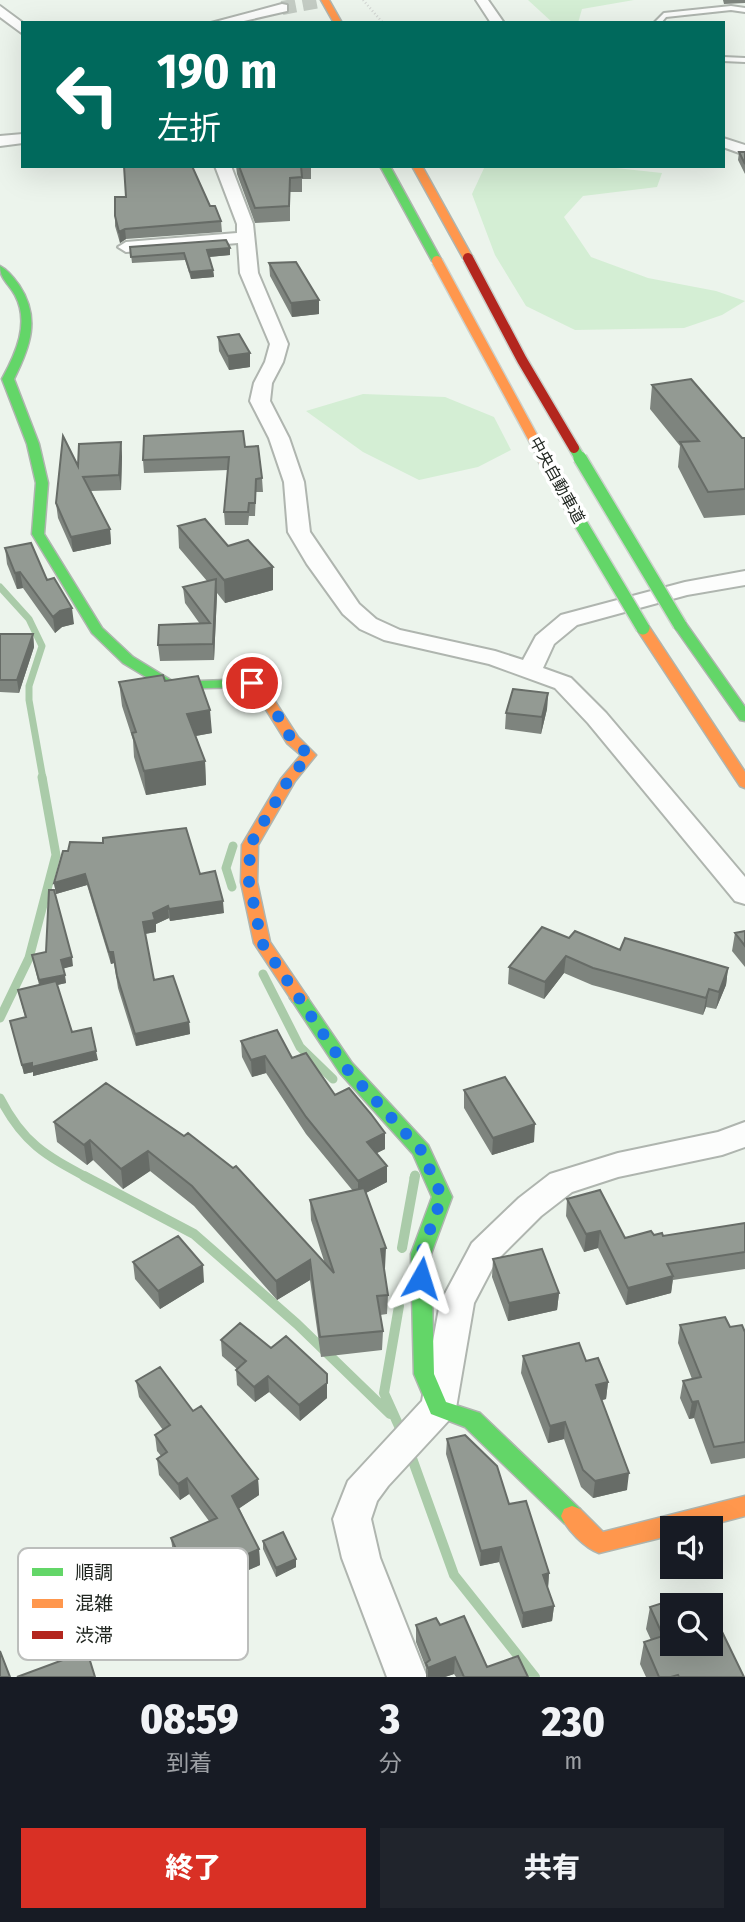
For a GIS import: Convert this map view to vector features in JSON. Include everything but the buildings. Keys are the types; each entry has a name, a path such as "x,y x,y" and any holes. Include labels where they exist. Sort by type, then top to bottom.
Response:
{"main road":[{"path":"325,0 337,21"},
{"name":"中央自動車道","path":"387,168 581,525 643,628 745,783"},
{"name":"中央自動車道","path":"418,168 522,360 680,625 745,717"},
{"path":"0,269 27,301 29,329 22,355 8,379 33,444 42,483 37,534 67,586 97,630 128,660 171,685 252,683 265,694 292,740 309,755 289,779 250,845 249,882 262,943 346,1068 421,1150 442,1197 421,1254 424,1374 438,1408 472,1420 600,1543 745,1506"}],"street":[{"path":"482,0 497,21"},
{"path":"225,21 282,8"},
{"path":"0,10 21,28"},
{"path":"0,141 21,138"},
{"path":"725,143 745,149"},
{"path":"224,168 244,224 249,273 279,344 274,362 263,383 260,401 279,438 294,482 299,532 318,564 351,609 368,624 392,635 418,642 495,658 563,683 597,718 745,895"},
{"path":"126,247 247,237"},
{"path":"531,669 544,641 569,620 685,589 745,578"},
{"path":"407,1677 362,1558 352,1519 360,1493 438,1408 457,1303 484,1252 530,1207 561,1183 618,1165 722,1143 745,1135"}],"lane":[{"path":"659,21 664,15 745,10"},
{"path":"725,59 745,60"}],"path":[{"path":"363,0 381,21"}],"green space":[{"path":"528,0 634,0 582,9 579,21 551,21"},
{"path":"484,168 616,168 662,173 657,187 583,196 564,217 591,257 648,278 716,291 745,301 722,315 684,328 575,330 526,306 495,255 472,194"},
{"path":"363,394 445,397 494,417 511,450 478,467 419,480 363,452 306,411"}],"waterway":[{"path":"0,587 29,619 42,646 29,686 29,700 43,779"},
{"path":"0,1018 29,958 56,855 42,777"},
{"path":"232,887 226,868 233,846"},
{"path":"263,974 300,1047 333,1079"},
{"path":"0,1098 17,1126 36,1146 88,1178"},
{"path":"84,1176 194,1234 297,1324 390,1414"},
{"path":"402,1248 415,1176"},
{"path":"399,1306 384,1393 403,1435"},
{"path":"409,1450 454,1575 535,1677"}],"tunnel":[{"path":"282,8 325,0"}],"traffic: fast":[{"path":"386,168 437,261"},
{"path":"0,269 21,296 26,309 26,334 8,379 33,444 42,483 38,534 97,630 128,660 171,686 252,683 262,692"},
{"path":"574,448 680,625"},
{"path":"575,514 643,628"},
{"path":"680,625 745,717"},
{"path":"299,998 346,1068 421,1150 442,1197 421,1254 424,1374 438,1408 472,1420 572,1516"}],"traffic: slow":[{"path":"325,0 337,21"},
{"path":"418,168 468,258"},
{"path":"437,261 575,514"},
{"path":"643,628 745,783"},
{"path":"262,692 292,740 309,755 289,779 250,845 249,882 262,943 299,998"},
{"path":"572,1516 599,1543 745,1506"}],"traffic: jam":[{"path":"468,258 522,360 574,448"}],"route":[{"path":"252,683 265,694 292,740 309,755 289,779 250,845 249,882 262,943 346,1068 421,1150 442,1197 421,1254 421,1278"}]}
